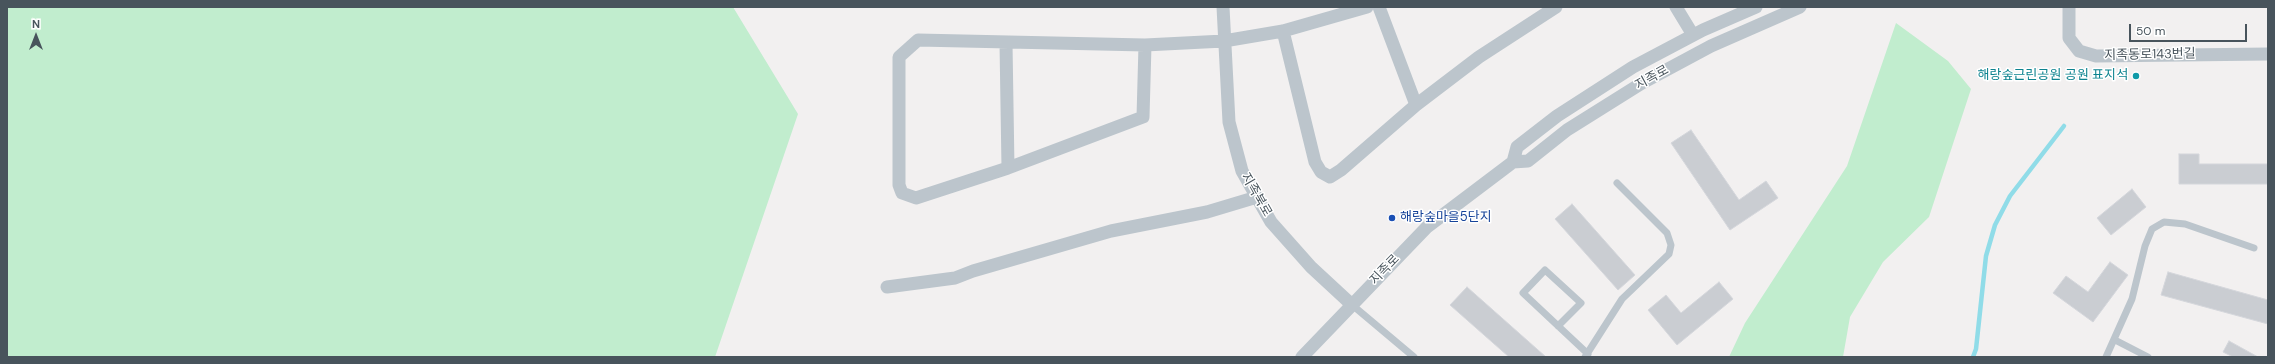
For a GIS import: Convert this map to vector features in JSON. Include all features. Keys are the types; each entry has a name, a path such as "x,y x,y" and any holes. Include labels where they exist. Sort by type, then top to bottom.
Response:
{"street":[{"name":"지족북로","path":"1223,7 1229,122 1242,171 1271,222 1311,267 1351,304"},
{"path":"1145,45 1143,117 1008,168 916,198 902,193 899,185 900,57 918,40 1145,45 1224,41 1282,31 1367,7"},
{"path":"1380,7 1416,105"},
{"path":"1282,31 1315,162 1321,172 1330,177 1416,105 1479,57 1556,7"},
{"path":"1676,7 1693,35"},
{"name":"지족로","path":"1513,162 1517,147 1557,116 1633,67 1693,35 1756,7"},
{"name":"지족로","path":"1302,357 1351,304 1427,227 1513,162 1528,161 1568,130 1642,83 1711,46 1800,7"},
{"name":"지족동로143번길","path":"2068,7 2069,38 2079,51 2096,56 2268,54"},
{"path":"1006,43 1008,168"},
{"path":"887,287 955,278 973,271 1111,231 1207,212 1257,197"}],"lane":[{"path":"1558,326 1581,303 1545,270 1523,293 1558,326 1586,356 1606,321 1622,299 1668,254 1671,245 1667,233 1617,183"},
{"path":"2106,357 2115,340 2132,299 2145,246 2152,229 2164,222 2185,224 2254,248"},
{"path":"1351,304 1414,357"},
{"path":"2115,340 2148,357"}],"green space":[{"path":"7,7 733,7 798,114 715,357 7,357"},
{"path":"1896,23 1948,61 1971,89 1929,217 1883,262 1850,317 1843,357 1729,357 1745,323 1847,166"}],"building":[{"path":"1691,130 1739,200 1766,181 1778,198 1730,230 1671,143"},
{"path":"2179,154 2199,154 2199,164 2268,164 2268,184 2179,184"},
{"path":"2132,189 2146,207 2111,235 2097,218"},
{"path":"1572,204 1635,275 1618,290 1555,219"},
{"path":"2110,262 2128,275 2093,322 2053,293 2066,276 2088,292"},
{"path":"2168,272 2268,300 2268,324 2161,295"},
{"path":"1719,282 1733,299 1677,345 1648,310 1666,295 1681,313"},
{"path":"1467,287 1546,357 1509,357 1450,305"},
{"path":"2229,341 2258,357 2233,357 2223,352"}],"waterway":[{"path":"1973,357 1976,349 1986,256 1995,225 2010,196 2064,126"}],"place":[{"name":"해랑숲근린공원 공원 표지석","path":"2136,76"},
{"name":"해랑숲마을5단지","path":"1392,218"}]}
